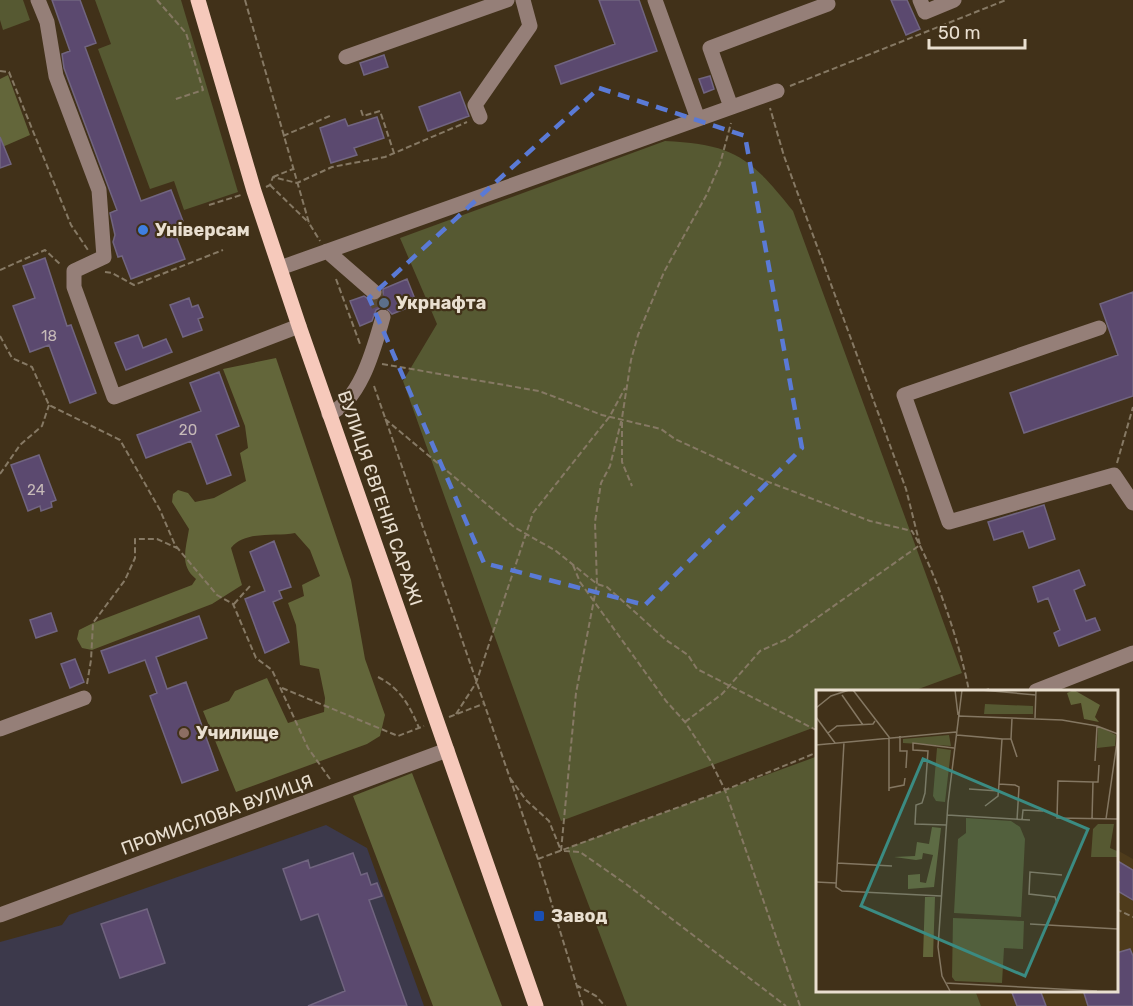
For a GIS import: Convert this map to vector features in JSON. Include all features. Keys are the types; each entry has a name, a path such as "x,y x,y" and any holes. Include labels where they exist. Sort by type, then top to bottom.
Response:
{"main road":[{"name":"ВУЛИЦЯ ЄВГЕНІЯ САРАЖІ","path":"198,0 299,326 536,1006"}],"street":[{"path":"38,0 47,22 56,76 99,190 104,256 74,272 74,287 114,398 299,326"},
{"path":"345,57 507,0"},
{"path":"480,117 475,105 530,26 523,0"},
{"path":"655,0 698,119"},
{"path":"922,6 954,0"},
{"path":"733,107 710,48 828,4"},
{"path":"280,268 772,93"},
{"path":"327,251 374,292"},
{"path":"329,414 341,409 368,367 383,317"},
{"path":"1099,328 904,394 949,522 1114,475 1133,503"},
{"path":"1039,690 1133,653"},
{"path":"0,729 84,698"},
{"name":"ПРОМИСЛОВА ВУЛИЦЯ","path":"0,915 447,750"}],"path":[{"path":"158,0 186,33 203,90 173,100"},
{"path":"245,0 309,223"},
{"path":"969,690 950,621 920,545 906,489 784,156 772,93 1006,0"},
{"path":"0,71 9,72 71,225 98,260 112,273"},
{"path":"561,851 576,693 597,584 596,522 602,483 610,466 622,418 626,386 638,335 664,272 707,194 720,164 733,107"},
{"path":"361,110 363,116 380,111 394,153"},
{"path":"283,136 332,115"},
{"path":"297,183 332,167 394,153 480,117"},
{"path":"273,177 293,169"},
{"path":"270,185 309,223 327,251"},
{"path":"334,272 360,346"},
{"path":"0,336 12,358 32,367 49,405 120,440 160,510 179,550 217,595 233,604 256,658 272,670 308,748 338,792"},
{"path":"583,1006 538,859 368,367 383,363 539,392 610,416 661,429 675,439 789,490 870,521 912,531 920,545"},
{"path":"456,714 476,683 533,513 610,416 626,386"},
{"path":"0,474 20,445 42,426 49,405"},
{"path":"1114,475 1133,408"},
{"path":"622,418 622,462 632,486"},
{"path":"385,419 525,533 556,551 597,584 607,587 666,639 688,654 697,669 816,730"},
{"path":"84,698 91,660 93,623 125,580 135,558 135,539 157,539 179,550"},
{"path":"685,722 729,686 760,651 786,639 920,545"},
{"path":"572,564 580,582 666,701 685,722 710,760 725,790 800,1006"},
{"path":"233,604 250,586"},
{"path":"378,677 391,684 410,706 419,728"},
{"path":"281,687 398,736 483,704"},
{"path":"538,859 725,790 816,753"},
{"path":"508,775 526,800 549,821 561,851"},
{"path":"561,851 579,852 617,878 786,1006"},
{"path":"1118,910 1132,918"},
{"path":"576,984 596,996 605,1006"}],"highlighted area":[{"path":"599,88 745,136 802,448 645,605 484,563 369,298"}],"shaded area":[{"path":"326,825 367,848 424,1006 0,1006 0,942 62,925 69,915"},
{"path":"1118,851 1133,859 1133,1006 981,1006 975,991 1118,991"}],"green space":[{"path":"0,0 23,0 30,20 3,30 0,20"},
{"path":"95,0 181,0 238,192 184,210 174,181 150,189 98,49 111,44"},
{"path":"8,75 30,135 0,148 0,79"},
{"path":"665,141 725,150 752,166 793,211 962,673 916,690 816,690 816,727 561,821 403,381 437,324 400,238"},
{"path":"276,358 351,580 365,659 385,715 380,736 367,744 236,792 203,711 229,701 235,691 267,678 288,723 324,712 325,698 319,669 300,665 296,625 288,603 304,596 302,585 320,576 310,550 295,533 252,536 237,542 231,548 242,585 212,604 92,650 82,648 77,639 79,630 93,623 192,585 196,579 187,568 185,556 189,529 172,502 173,494 178,490 188,493 195,502 214,498 246,481 240,453 248,448 245,426 223,369"},
{"path":"816,757 816,991 975,991 981,1006 627,1006 567,848"},
{"path":"412,773 502,1006 433,1006 353,796"}],"building":[{"path":"52,0 80,0 96,43 85,47 141,201 171,190 183,221 172,226 185,259 131,279 122,256 118,257 113,242 115,235 110,213 117,210 64,68 62,54 70,51"},
{"path":"599,0 639,0 657,51 561,84 555,66 615,44"},
{"path":"891,0 907,0 920,29 906,35"},
{"path":"384,55 388,67 364,75 360,63"},
{"path":"710,76 714,89 704,93 699,79"},
{"path":"460,92 469,116 428,131 419,107"},
{"path":"377,117 384,138 354,148 357,155 331,163 320,128 345,119 348,126"},
{"path":"0,137 11,164 0,168"},
{"path":"45,258 67,326 71,325 96,393 70,403 49,345 30,352 13,306 35,298 23,266"},
{"name":"Укрнафта","path":"407,279 417,304 392,314 386,308 380,308 376,310 372,321 360,326 350,301 364,296 372,301 378,301 383,294 383,289"},
{"path":"1133,292 1133,396 1024,433 1010,393 1118,355 1100,304"},
{"path":"189,298 192,307 198,305 203,317 198,319 202,330 183,337 170,305"},
{"path":"138,335 143,348 166,339 172,352 126,370 115,343"},
{"path":"219,372 239,426 216,435 231,475 207,484 191,441 146,458 137,435 201,411 190,383"},
{"path":"39,455 56,500 51,502 52,507 41,511 40,506 28,511 11,465"},
{"path":"1044,505 1055,539 1029,548 1023,531 994,540 988,522"},
{"path":"274,541 291,587 279,591 282,598 273,602 289,642 265,653 245,599 265,591 250,552"},
{"path":"1079,570 1085,585 1074,590 1086,621 1095,618 1100,630 1059,646 1054,633 1060,630 1048,598 1038,602 1033,587"},
{"path":"51,613 57,631 36,638 30,620"},
{"name":"Училище","path":"199,616 207,638 156,657 167,689 186,682 218,770 182,783 150,696 157,693 145,660 109,673 101,651"},
{"path":"75,659 84,682 70,688 61,664"},
{"path":"353,853 361,875 367,873 371,885 377,883 382,896 369,900 407,1006 308,1006 345,991 318,914 301,920 283,869 308,860 310,868"},
{"path":"1118,861 1133,870 1133,900 1118,891"},
{"path":"147,909 165,963 120,978 101,924"},
{"path":"1130,949 1133,956 1133,1006 1088,1006 1083,991 1118,991 1118,952"},
{"path":"1011,991 1040,991 1046,1006 1017,1006"}],"tunnel":[{"path":"374,292 383,317"}],"place":[{"name":"Універсам","path":"143,230"},
{"name":"Укрнафта","path":"384,303"},
{"name":"Училище","path":"184,733"},
{"name":"Завод","path":"539,916"}]}
